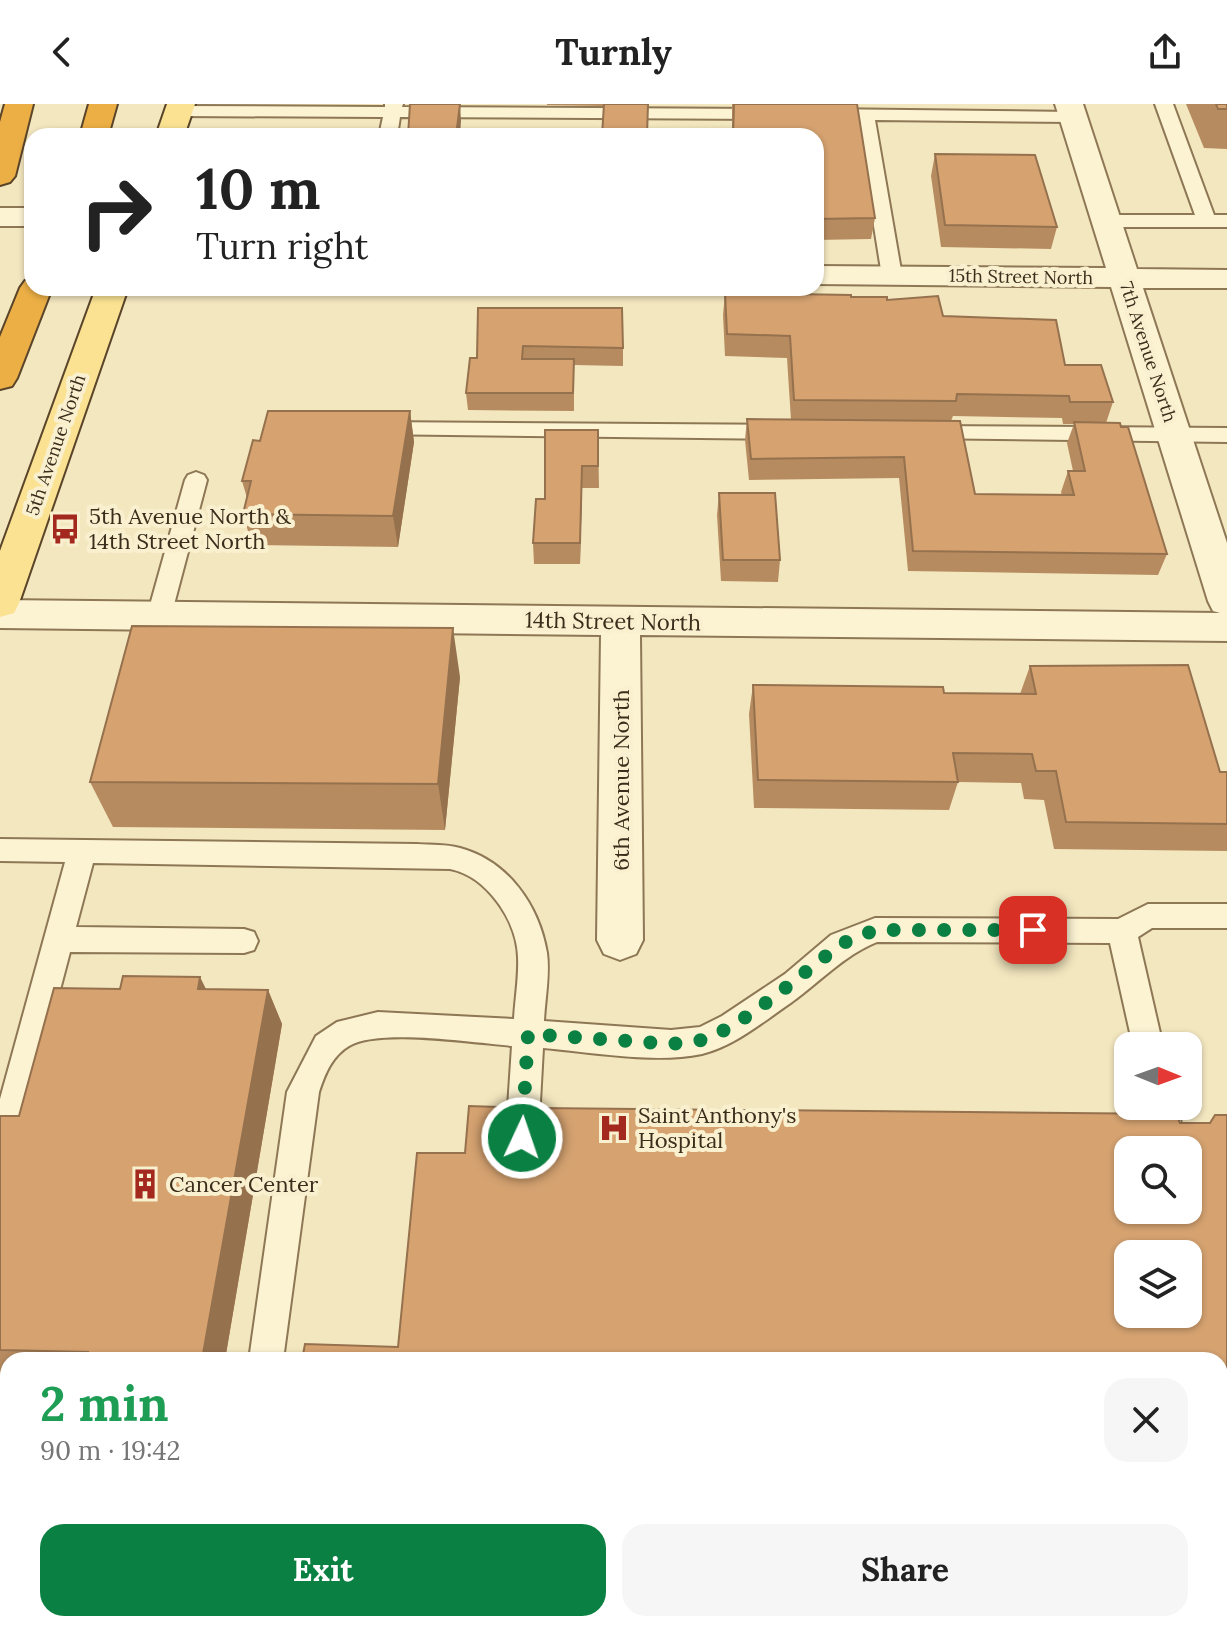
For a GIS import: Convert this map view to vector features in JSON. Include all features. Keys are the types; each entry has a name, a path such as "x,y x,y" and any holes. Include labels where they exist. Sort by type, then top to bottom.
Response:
{"highway":[{"path":"0,176 19,104"},
{"path":"96,128 103,104"},
{"path":"0,378 33,296"}],"main road":[{"name":"5th Avenue North","path":"0,603 109,296"}],"street":[{"name":"7th Avenue North","path":"1071,111 1227,601"},
{"path":"0,217 24,217"},
{"name":"15th Street North","path":"824,275 1227,279"},
{"name":"14th Street North","path":"0,614 1227,627"},
{"name":"6th Avenue North","path":"620,940 621,621"}],"lane":[{"path":"1106,221 1217,221 1164,104"},
{"path":"389,128 393,108"},
{"path":"177,117 393,108 865,115 918,110 1071,111"},
{"path":"865,115 892,276"},
{"path":"348,428 806,432"},
{"path":"900,433 1227,435"},
{"path":"159,616 196,480"},
{"path":"0,850 417,855 459,859 488,872 513,899 527,926 533,955 522,1138"},
{"path":"0,1157 82,851"},
{"path":"267,1352 303,1092 315,1058 343,1031 370,1025 671,1044 703,1040 733,1026 783,992 841,944 875,930 1122,931 1148,916 1227,916"},
{"path":"1122,931 1145,1032"},
{"path":"59,939 244,941"}],"building":[{"path":"410,104 460,104 457,128 408,128"},
{"path":"604,104 648,104 647,128 602,128"},
{"path":"734,104 857,104 875,218 824,219 824,128 733,128"},
{"path":"1216,104 1227,104 1227,109 1218,109"},
{"path":"935,154 1035,155 1057,227 945,225"},
{"path":"851,295 887,297 887,300 938,296 943,316 1056,320 1065,365 1101,365 1113,402 1070,402 1069,396 957,394 956,401 794,400 790,336 727,334 725,296"},
{"path":"478,308 622,308 623,348 523,346 522,359 574,359 573,393 466,393 470,358 477,358"},
{"path":"268,411 410,411 393,516 243,514 251,481 242,481 253,440 260,441"},
{"path":"747,419 960,421 975,494 1074,495 1068,471 1085,471 1074,422 1120,423 1121,427 1128,427 1167,554 913,551 904,457 751,459"},
{"path":"545,430 598,430 598,466 582,466 580,543 533,543 536,499 545,499"},
{"path":"719,493 775,493 780,560 723,560"},
{"path":"132,626 453,628 438,784 90,782"},
{"path":"1188,665 1220,772 1227,772 1227,824 1066,822 1056,771 1036,771 1032,754 953,753 958,782 758,780 753,685 943,687 944,693 1036,694 1030,666"},
{"name":"Cancer Center","path":"123,976 200,977 198,989 268,990 203,1352 0,1350 0,1116 19,1116 54,988 120,989"},
{"path":"469,1106 498,1107 504,1119 517,1126 531,1121 538,1108 1114,1113 1114,1120 1179,1120 1180,1123 1210,1123 1215,1115 1227,1115 1227,1352 304,1352 305,1344 398,1347 417,1153 465,1153"}],"place":[{"name":"5th Avenue North & 14th Street North","path":"65,529"},
{"name":"Saint Anthony's Hospital","path":"614,1128"},
{"name":"Cancer Center","path":"145,1184"}],"route":[{"path":"522,1138 528,1034 671,1044 703,1040 733,1026 795,983 841,944 875,930 1033,930"}]}
